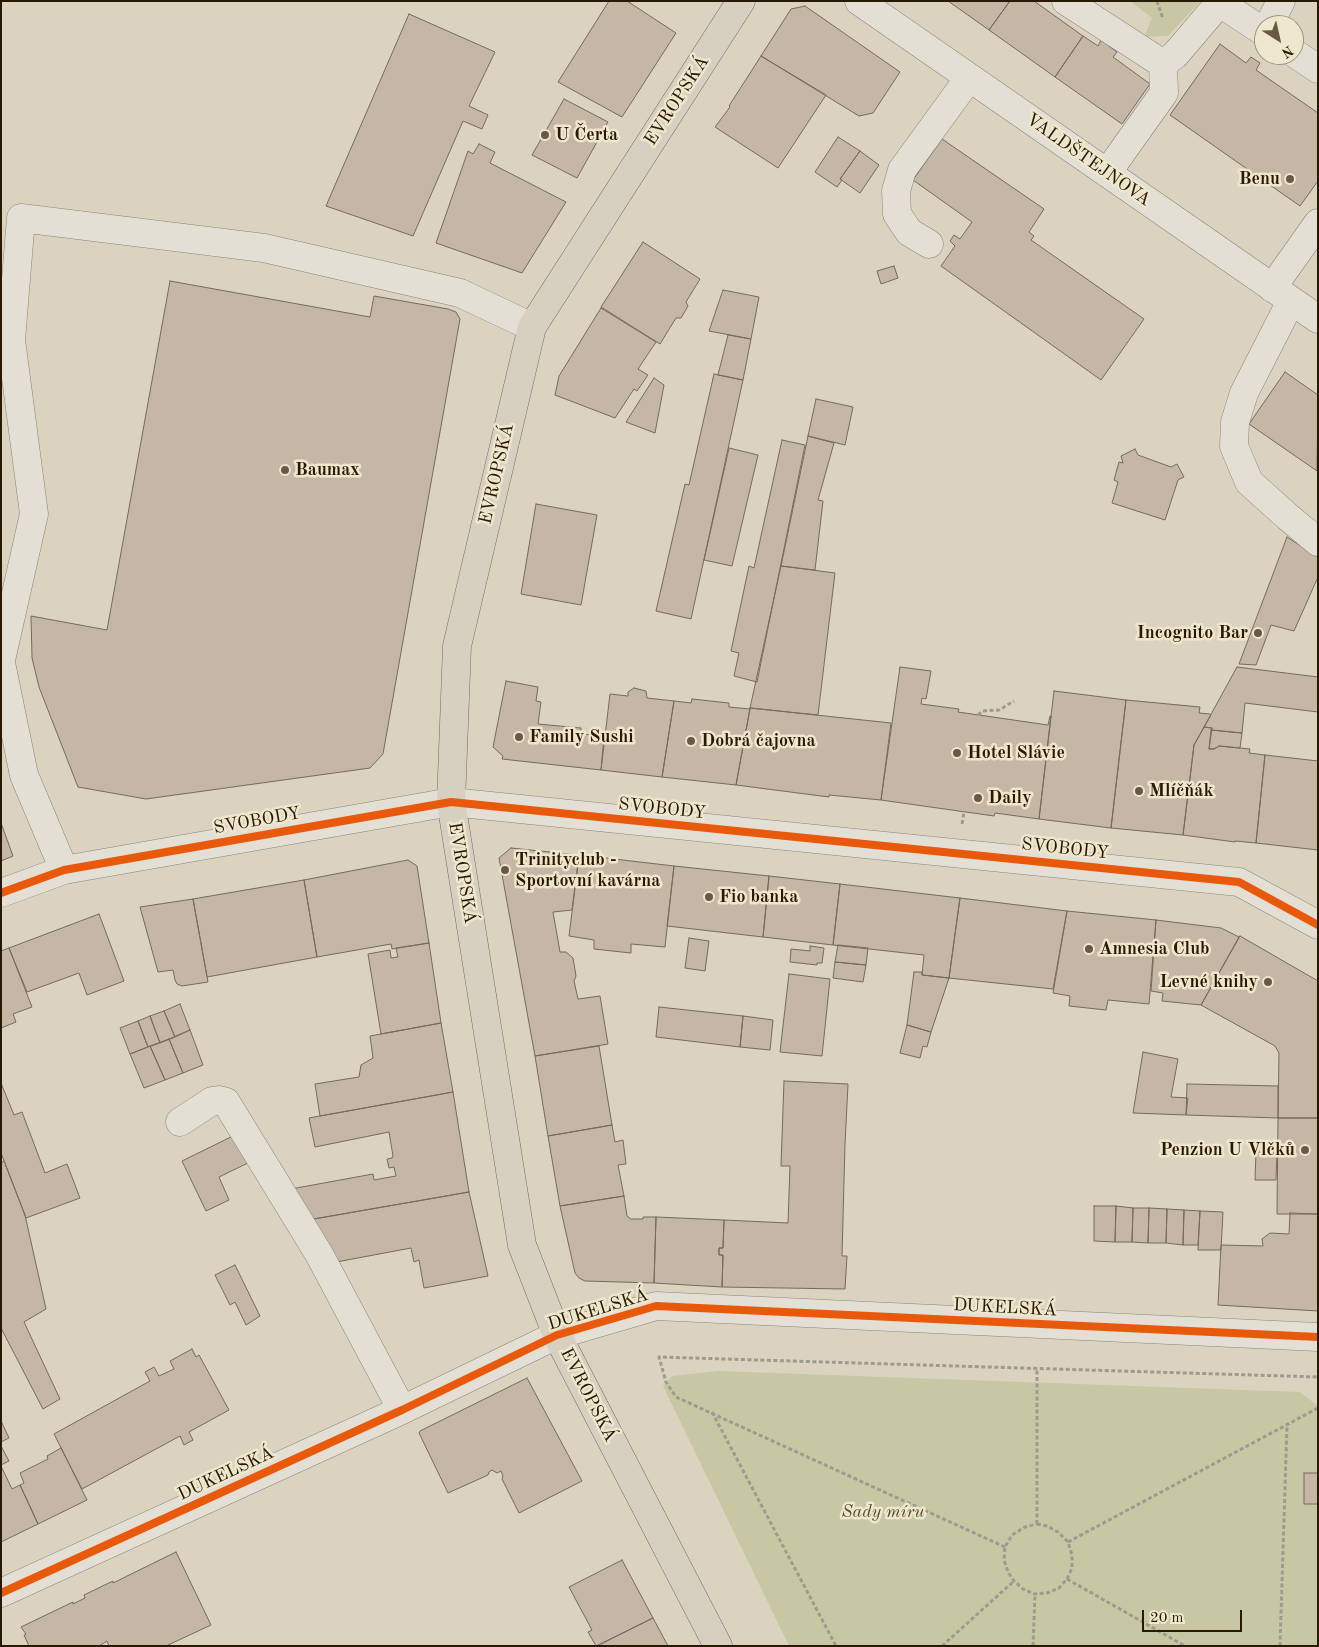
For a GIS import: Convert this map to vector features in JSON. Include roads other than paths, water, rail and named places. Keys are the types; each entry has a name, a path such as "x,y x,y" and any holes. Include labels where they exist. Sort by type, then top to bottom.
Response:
{"main road":[{"name":"EVROPSKÁ","path":"718,1646 557,1335 522,1245 451,802 457,646 532,327 741,1"}],"street":[{"name":"VALDŠTEJNOVA","path":"859,1 1318,319"},
{"path":"1066,1 1163,64"},
{"path":"1274,15 1281,1"},
{"path":"1163,64 1175,55 1221,2 1254,25"},
{"path":"1304,60 1318,69"},
{"path":"1107,174 1164,93 1163,64"},
{"path":"929,244 909,232 897,214 896,191 902,170 970,78"},
{"path":"64,870 24,774 1,661 34,514 10,340 22,218 264,248 460,293 532,327"},
{"path":"1318,223 1281,294 1235,422 1234,446 1249,482 1318,542"},
{"name":"SVOBODY","path":"1,893 64,870 451,802 1239,882 1318,925"},
{"path":"180,1122 212,1102 219,1100 226,1102 232,1109 319,1254 402,1410"},
{"name":"DUKELSKÁ","path":"1,1593 402,1410 557,1335 656,1306 1318,1337"}],"place":[{"name":"U Čerta","path":"545,135"},
{"name":"Benu","path":"1290,179"},
{"name":"Baumax","path":"285,470"},
{"name":"Incognito Bar","path":"1258,633"},
{"name":"Family Sushi","path":"519,737"},
{"name":"Dobrá čajovna","path":"691,741"},
{"name":"Hotel Slávie","path":"957,753"},
{"name":"Mlíčňák","path":"1139,791"},
{"name":"Daily","path":"978,798"},
{"name":"Trinityclub - Sportovní kavárna","path":"505,870"},
{"name":"Fio banka","path":"709,897"},
{"name":"Amnesia Club","path":"1089,949"},
{"name":"Levné knihy","path":"1268,982"},
{"name":"Penzion U Vlčků","path":"1305,1150"}],"park label":[{"name":"Sady míru","path":"883,1512"}]}
